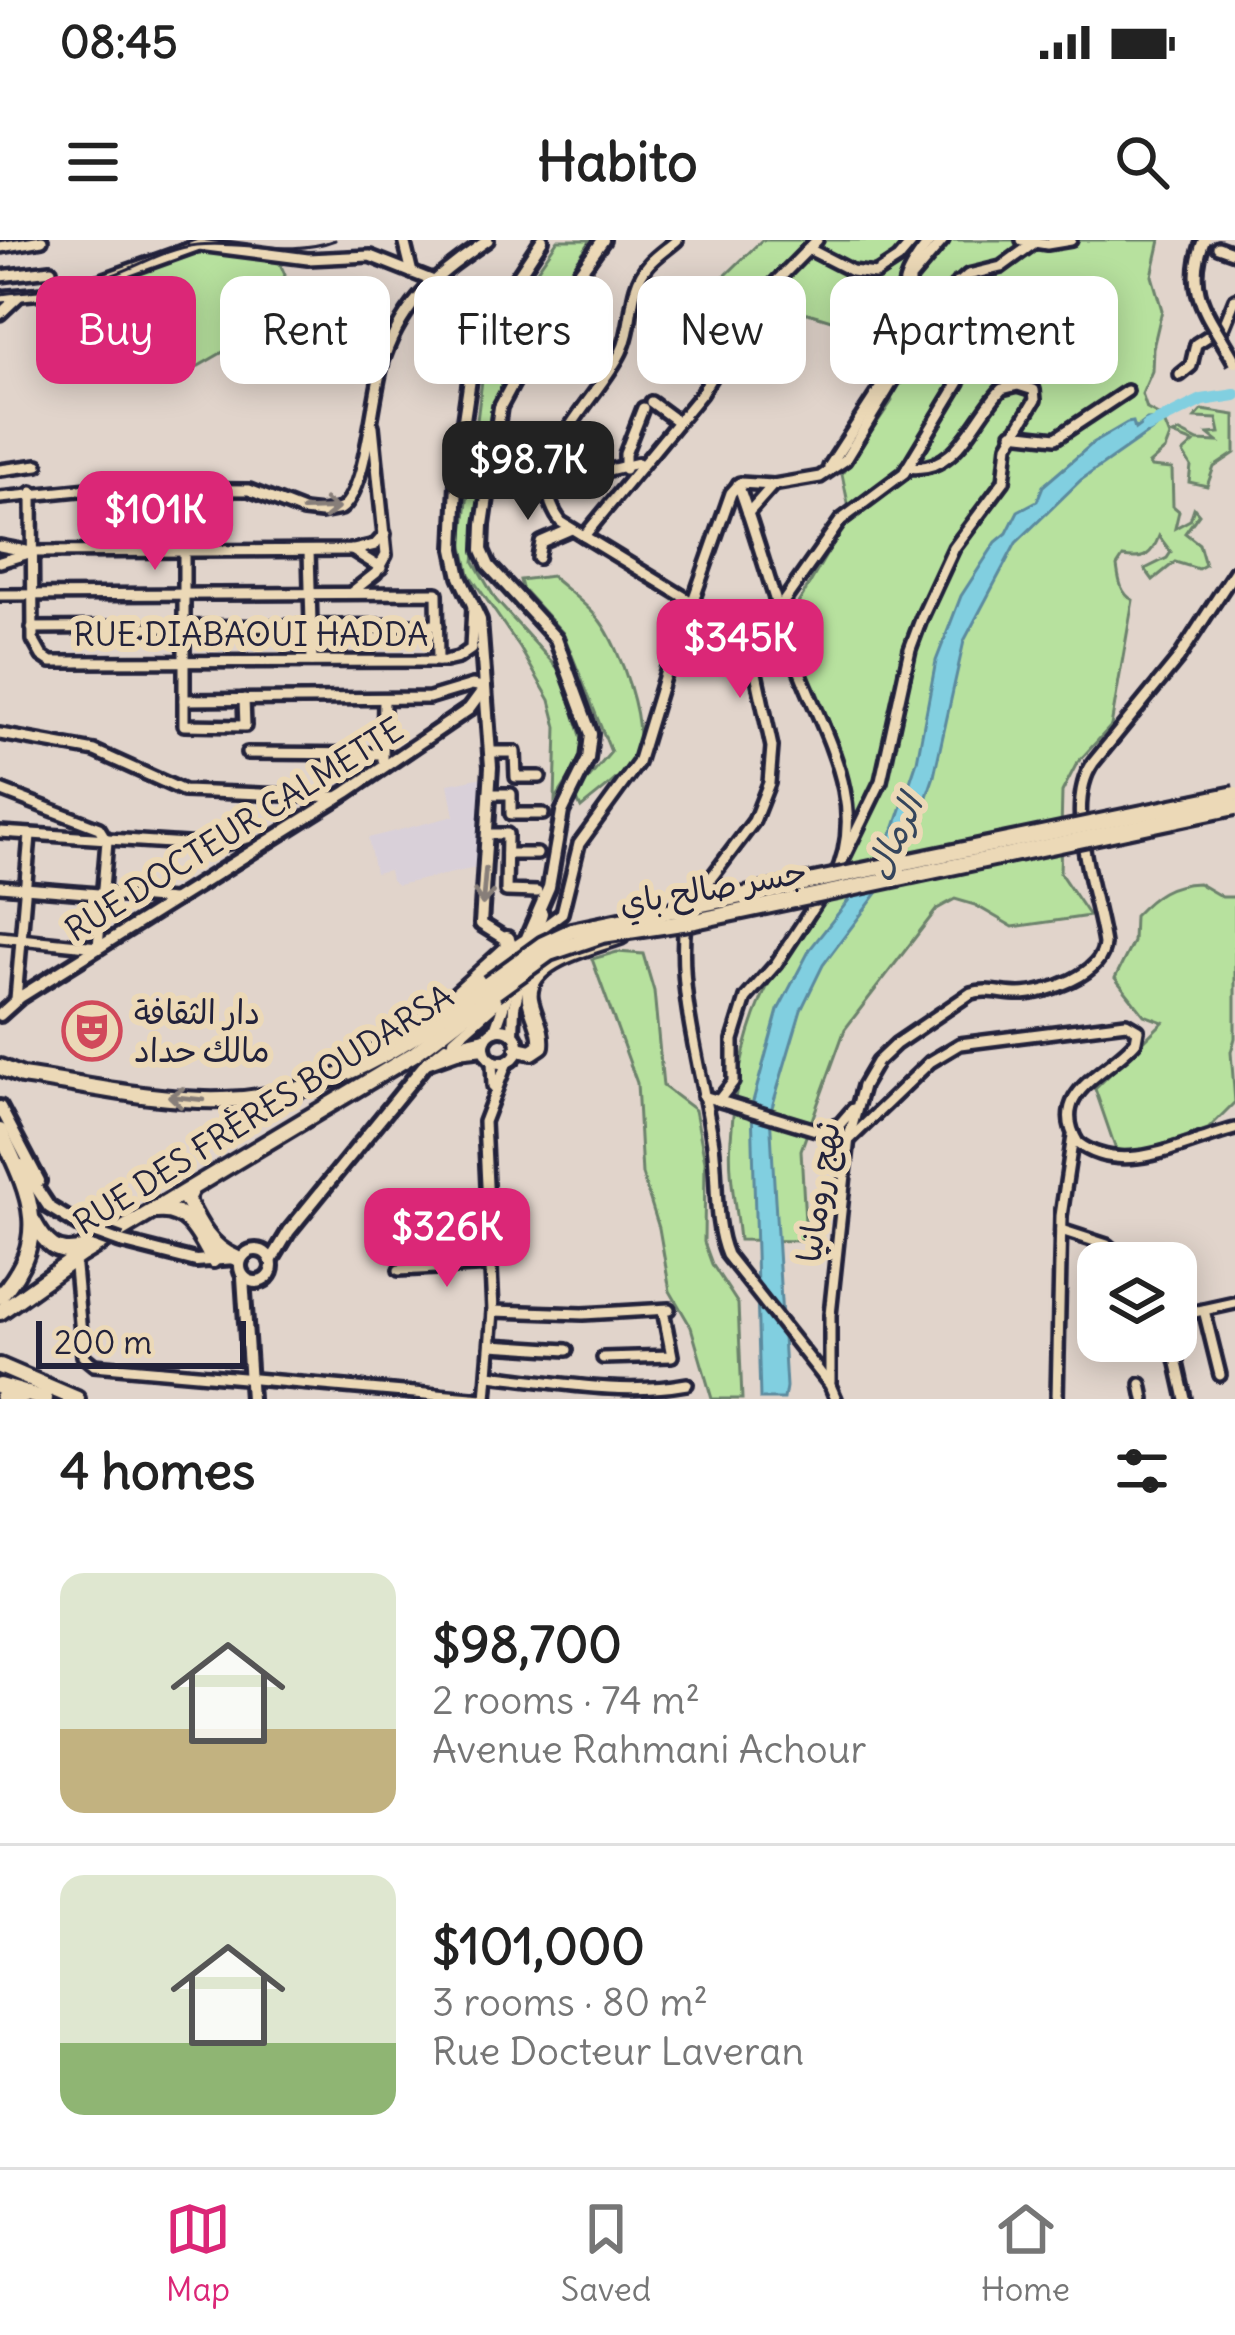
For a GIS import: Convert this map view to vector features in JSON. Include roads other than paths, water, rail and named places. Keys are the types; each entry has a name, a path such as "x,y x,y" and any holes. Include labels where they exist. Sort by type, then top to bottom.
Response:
{"highway":[{"path":"0,1067 22,1076 205,1100 279,1094 341,1076 415,1039 501,987 542,944 571,931 1189,812 1235,791"},
{"name":"جسر صالح باي","path":"501,987 560,948 602,935 634,932 1189,812 1235,810"},
{"path":"516,1042 535,1052 541,1046 542,1034 530,997 532,982 546,967 634,932"},
{"path":"341,1076 431,1015 521,941"},
{"name":"RUE DES FRÈRES BOUDARSA","path":"4,1305 414,1054 501,987"},
{"path":"0,1130 28,1192 33,1221 24,1262 4,1305"},
{"path":"192,1187 186,1199 208,1239 241,1266"},
{"path":"151,1212 178,1213 213,1260"},
{"path":"33,1221 49,1245 59,1251 98,1246"},
{"path":"0,1323 98,1246"},
{"path":"0,1370 76,1399"},
{"path":"0,1386 40,1399"}],"main road":[{"path":"521,941 481,924 490,752 483,639 460,577 452,525 471,372 496,304 542,240"},
{"path":"248,1322 263,1280 271,1272 271,1261 289,1231 426,1063 446,1047 517,966 560,820 588,759 591,734 556,639 489,566 482,550 500,406 550,312 603,240"},
{"path":"1204,240 1196,262 1196,290 1235,362"},
{"name":"RUE DOCTEUR CALMETTE","path":"2,1015 17,995 339,797 383,760 470,709 484,687"},
{"path":"489,1044 507,1062 516,1042 521,941"},
{"path":"489,1044 501,987"},
{"path":"446,1047 516,1042"},
{"path":"426,1063 489,1044"},
{"path":"0,1107 59,1215"},
{"path":"0,1130 40,1197 59,1215 121,1242 186,1259 241,1266 253,1282 263,1280"},
{"path":"250,1399 241,1266 250,1251 260,1250 289,1231"},
{"path":"186,1259 196,1248 196,1232"},
{"path":"260,1250 271,1261"}],"street":[{"path":"0,247 40,240"},
{"path":"404,240 412,272"},
{"path":"436,276 488,240"},
{"path":"677,240 649,263 639,279 623,349 558,452 547,478 549,501 571,529 693,602 752,665 772,756 769,784 756,817 697,895 686,918 684,952 693,1046 712,1144 720,1238 727,1255 830,1385 836,1399"},
{"path":"584,536 709,382 759,299 813,244 852,271 875,274 898,259 914,240"},
{"path":"820,477 901,356 905,339 901,284 931,240"},
{"path":"913,276 944,240"},
{"path":"1022,240 1071,240"},
{"path":"970,276 1001,267 1034,243"},
{"path":"0,297 97,282 199,245 316,260 370,256 421,276"},
{"path":"1218,247 1235,253"},
{"path":"0,277 51,270"},
{"path":"0,314 22,294"},
{"path":"1180,375 1191,366 1196,344 1224,326 1235,299"},
{"path":"0,498 29,492 258,491 311,513 341,509 358,487 386,353 414,307"},
{"path":"738,484 773,485 820,477 845,460 894,384"},
{"path":"779,608 841,520 888,488 907,467 955,384"},
{"path":"725,1102 733,1082 733,1040 746,998 776,964 842,861 881,781 910,649 922,616 954,548 1004,481 1012,434 1035,400 1030,388 1002,388 960,447 925,467 907,467"},
{"path":"1012,434 1056,438 1127,392"},
{"path":"625,469 625,454 647,405 678,422"},
{"path":"350,593 380,568 386,555 372,415"},
{"path":"558,452 595,469 625,469 643,461"},
{"path":"0,470 38,465"},
{"path":"18,466 29,492 32,628 438,626"},
{"path":"738,484 800,674 837,764 848,825 842,861"},
{"path":"521,941 562,913 579,844 638,764 674,641 738,484"},
{"path":"748,513 773,485"},
{"path":"184,489 184,725 245,726 244,699"},
{"path":"538,558 541,542 571,529"},
{"path":"0,546 31,553 352,550 375,545 385,534"},
{"path":"352,550 380,568"},
{"path":"309,551 312,661"},
{"path":"0,562 31,553"},
{"name":"نهج رومانيا","path":"830,1385 830,1315 849,1140 865,1080 882,1058 965,995 984,989 1029,993 1087,974 1100,963 1104,940 1081,814 1082,782 1178,659 1235,571"},
{"path":"0,595 436,592 438,661"},
{"name":"RUE DIABAOUI HADDA","path":"32,628 35,646 50,662 438,661 471,650 472,600"},
{"path":"184,700 384,700 438,697 472,685 484,687"},
{"path":"247,753 383,760 384,700"},
{"path":"0,734 95,751 184,791 339,797"},
{"path":"490,752 515,752 516,777 540,777"},
{"path":"0,779 17,798"},
{"path":"0,790 99,828 107,842 98,947 0,937"},
{"path":"489,794 512,794 511,814 543,814"},
{"path":"0,832 217,846 248,838"},
{"path":"488,834 508,834 506,891 543,890"},
{"path":"0,989 17,995 30,835"},
{"path":"507,854 537,854"},
{"path":"0,886 172,900"},
{"path":"703,1096 849,1140 930,1062 960,1044 1116,1023 1134,1026 1139,1036 1130,1049 1073,1095 1061,1230 1060,1396"},
{"path":"489,1044 493,1092"},
{"path":"75,1267 87,1361 485,1399 494,1311 484,1122 507,1062"},
{"path":"818,1130 840,1124 859,1100"},
{"path":"1072,1134 1089,1151 1131,1157 1235,1130"},
{"path":"428,1219 431,1199 440,1198"},
{"path":"401,1220 490,1217"},
{"path":"1061,1230 1098,1242"},
{"path":"410,1252 491,1245"},
{"path":"399,1270 492,1265"},
{"path":"1197,1312 1235,1303"},
{"path":"494,1311 666,1310 671,1356 603,1358"},
{"path":"1204,1310 1220,1375"},
{"path":"491,1345 567,1350"},
{"path":"1176,1362 1183,1398"},
{"path":"489,1376 604,1389 687,1384"},
{"path":"1141,1384 1144,1399"},
{"path":"0,1397 40,1399"}],"water":[{"path":"1158,419 1161,424 1081,480 1016,543 964,641 934,776 915,831 884,884 823,965 801,1010 770,1114 786,1387 784,1399 760,1399 752,1105 778,1010 810,949 863,882 895,827 917,761 936,661 961,596 1018,511 1037,501 1043,486 1093,443 1127,423 1133,422 1135,429"}],"waterway":[{"name":"الرمال","path":"1147,427 1202,400 1235,395"}],"tram line":[{"path":"0,294 89,282 197,245 284,248 335,240"}],"place":[{"name":"دار الثقافة مالك حداد","path":"92,1031"}]}
